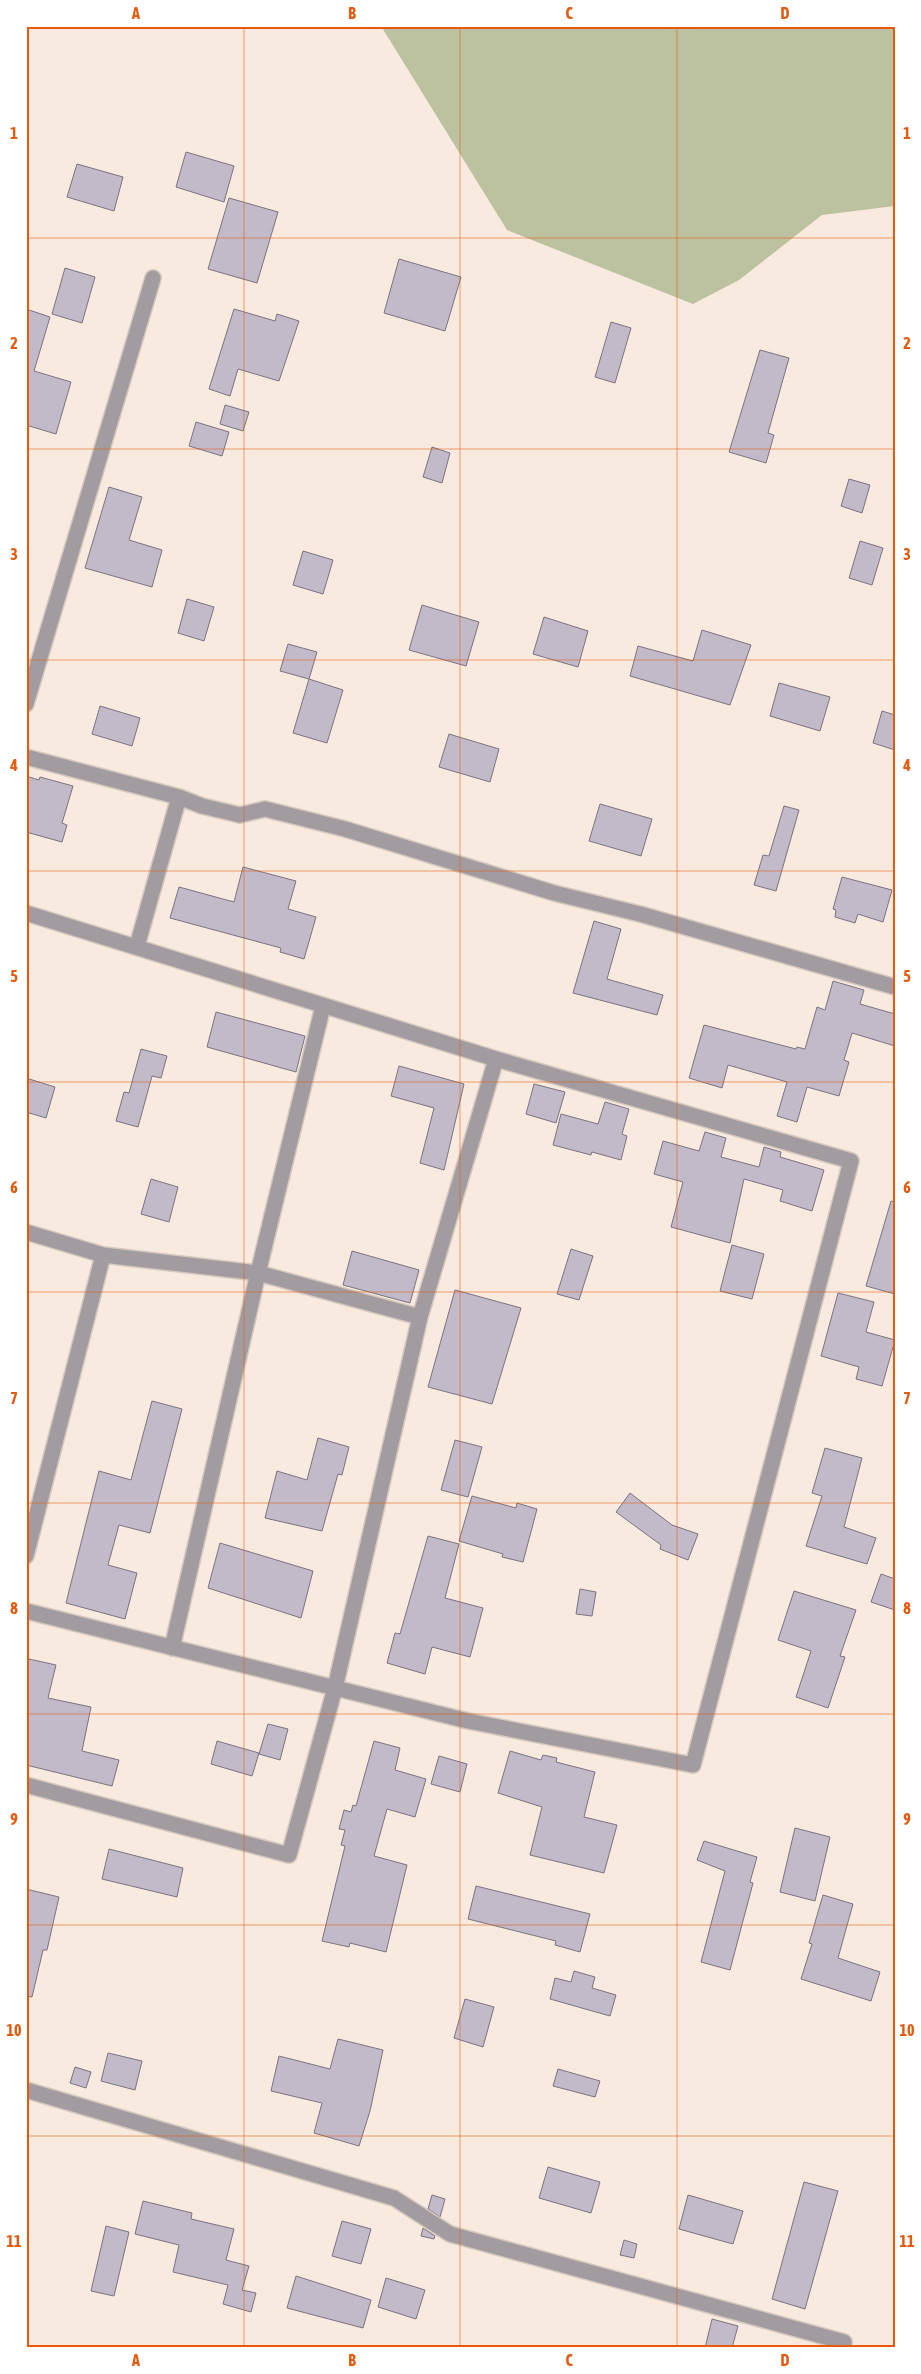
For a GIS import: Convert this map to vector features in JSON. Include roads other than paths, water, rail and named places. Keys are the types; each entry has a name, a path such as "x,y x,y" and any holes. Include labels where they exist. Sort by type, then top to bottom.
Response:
{"street":[{"path":"26,704 153,278"},
{"path":"26,757 240,815 266,809 345,829 554,893 640,914 895,987"},
{"path":"137,946 179,797"},
{"path":"26,913 496,1059 851,1161 694,1765 468,1721 26,1611"},
{"path":"172,1648 258,1273 324,1006"},
{"path":"26,1784 289,1854 335,1688 420,1317 496,1059"},
{"path":"26,1232 103,1255 258,1273 420,1317"},
{"path":"26,1556 103,1255"},
{"path":"26,2090 394,2198 450,2234 844,2342 842,2348"}]}
